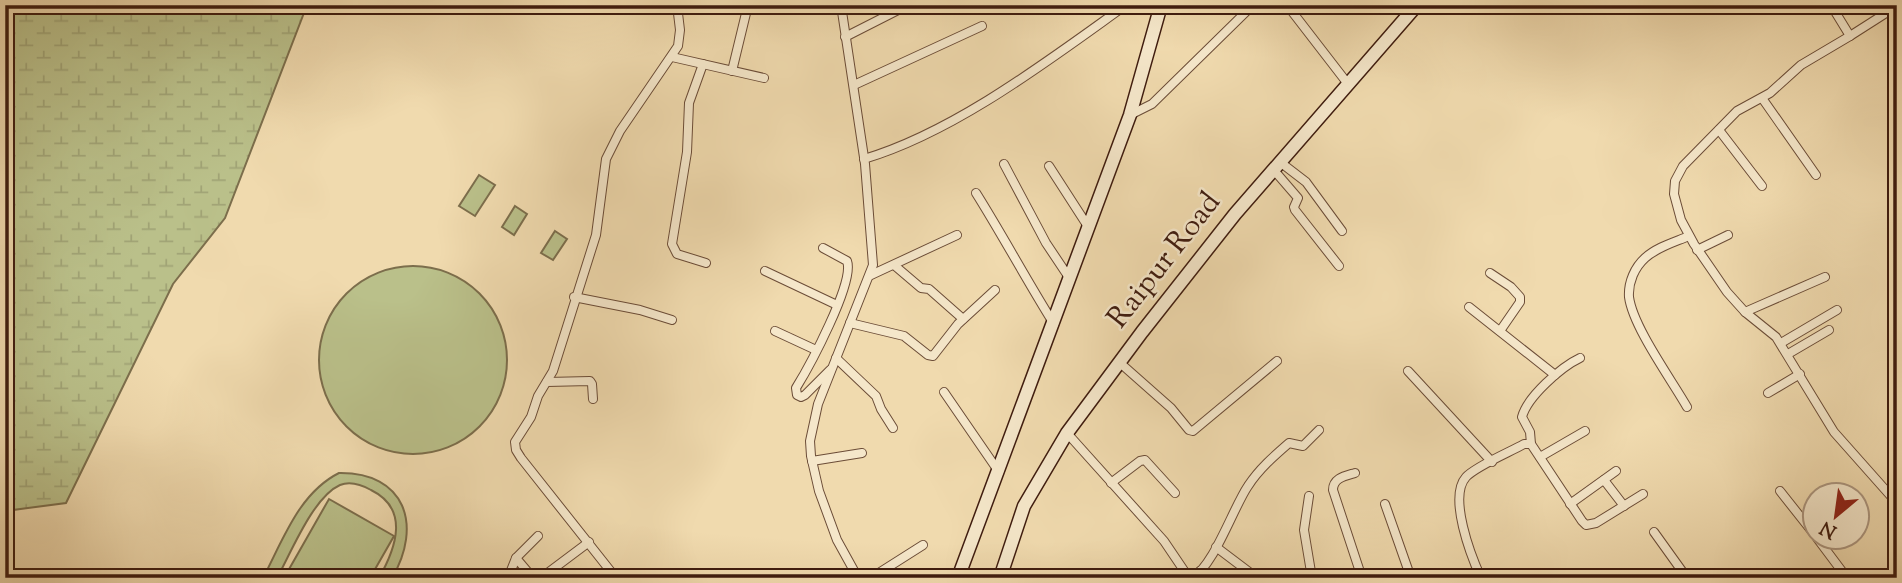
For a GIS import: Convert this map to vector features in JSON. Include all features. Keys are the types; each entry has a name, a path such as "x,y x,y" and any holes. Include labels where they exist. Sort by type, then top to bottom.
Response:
{"street":[{"path":"616,578 516,450 517,438 531,417 567,331 574,297 598,228 606,159 620,131 672,57 680,38 677,5"},
{"path":"732,71 748,5"},
{"path":"841,5 864,159 874,253 871,275 832,368 811,430 812,461 819,491 837,540 858,578"},
{"path":"845,37 908,5"},
{"path":"1109,5 1112,15"},
{"path":"864,159 896,149 947,123 1014,82 1126,5"},
{"path":"1137,97 1137,88 1161,5"},
{"path":"958,578 1137,97 1146,82 1169,5"},
{"path":"1130,116 1152,104 1253,5"},
{"path":"1287,5 1348,84"},
{"name":"Raipur Road","path":"1000,578 1024,506 1067,433 1235,214 1417,5"},
{"path":"1831,5 1850,37"},
{"path":"1897,6 1801,65 1775,90 1737,111 1684,166 1675,181 1675,202 1698,250 1727,292 1745,312 1781,343 1834,432 1897,503"},
{"path":"854,85 982,26"},
{"path":"672,57 764,78"},
{"path":"703,64 689,103 687,152 672,244 677,254 706,263"},
{"path":"1762,98 1816,176"},
{"path":"1719,130 1762,186"},
{"path":"1004,164 1046,243 1070,279"},
{"path":"1277,165 1306,182 1342,231"},
{"path":"1277,165 1298,198 1295,210 1339,266"},
{"path":"1049,166 1089,228"},
{"path":"976,193 1007,243 1014,261 1054,324"},
{"path":"871,275 957,235"},
{"path":"1698,250 1728,235"},
{"path":"1687,407 1641,329 1630,299 1629,288 1636,270 1647,256 1689,236"},
{"path":"823,248 846,261 848,265 845,284 796,388 797,395 806,395 832,368"},
{"path":"894,265 920,288 929,288 962,320"},
{"path":"765,271 837,305"},
{"path":"1490,273 1511,287 1520,297 1520,302 1500,331"},
{"path":"1745,312 1825,277"},
{"path":"850,323 904,336 931,356 937,353 962,320 995,290"},
{"path":"574,297 640,310 672,320"},
{"path":"1469,307 1555,375"},
{"path":"1781,343 1837,310"},
{"path":"1788,354 1829,330"},
{"path":"775,331 816,350"},
{"path":"836,358 878,399 893,428"},
{"path":"1580,358 1555,375 1522,414 1530,433 1531,444 1582,521 1589,526 1643,494"},
{"path":"1119,362 1194,431 1277,361"},
{"path":"1408,371 1492,462"},
{"path":"1768,393 1800,374"},
{"path":"547,382 590,381 593,399"},
{"path":"944,392 999,472"},
{"path":"1067,433 1164,541 1187,575 1192,578 1216,547 1244,492 1262,468 1289,443 1303,446 1319,430"},
{"path":"1539,457 1585,431"},
{"path":"1479,577 1464,533 1461,493 1467,476 1526,443 1531,444"},
{"path":"812,461 862,453"},
{"path":"1111,484 1144,460 1175,493"},
{"path":"1570,504 1616,471"},
{"path":"1355,473 1333,483 1333,490 1362,578"},
{"path":"1604,480 1624,506"},
{"path":"1780,491 1800,516"},
{"path":"1309,496 1304,530 1312,578"},
{"path":"1385,504 1411,578"},
{"path":"1654,532 1687,578"},
{"path":"508,578 516,558 538,537"},
{"path":"541,578 589,542"},
{"path":"871,578 923,545"},
{"path":"1216,547 1257,578"},
{"path":"1828,552 1847,578"},
{"path":"516,558 533,578"},
{"path":"1200,571 1211,578"}],"green space":[{"path":"5,5 307,5 225,218 173,284 66,503 5,511"},
{"path":"479,175 495,185 475,216 459,206"},
{"path":"515,206 527,214 514,235 502,227"},
{"path":"555,231 567,239 553,260 541,253"},
{"path":"413,266 449,274 465,282 479,294 491,308 499,324 507,360 499,396 491,412 479,426 465,438 449,446 413,454 377,446 361,438 347,426 335,412 327,396 319,360 327,324 335,308 347,294 361,282 377,274"},
{"path":"339,473 361,475 379,482 393,492 402,505 406,521 406,539 392,578 379,578 394,542 395,518 391,508 371,490 348,483 330,491 312,513 277,578 263,578 285,533 303,505 313,492"},
{"path":"329,499 394,536 370,578 284,578"}]}
